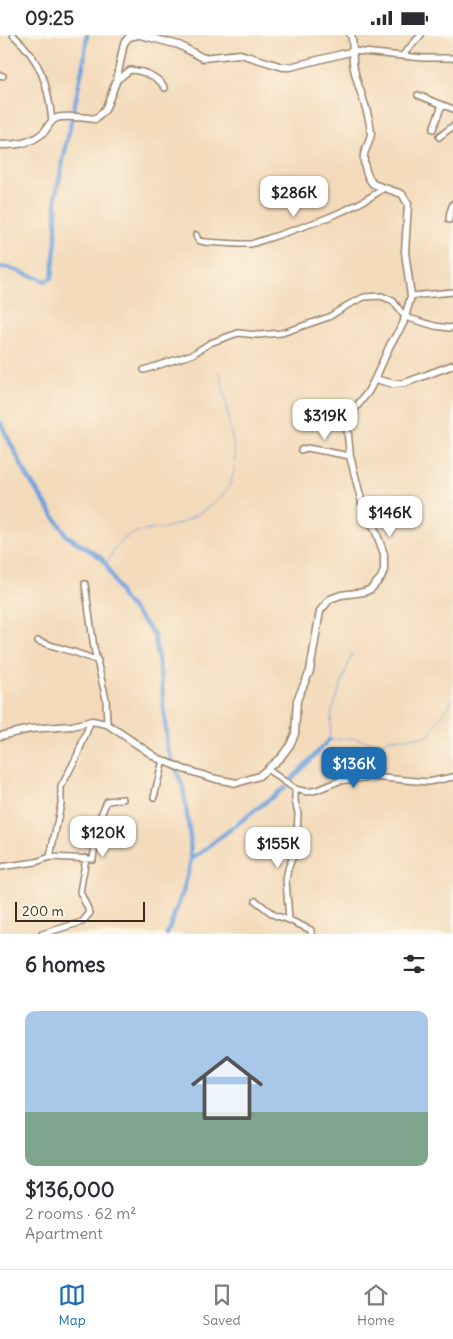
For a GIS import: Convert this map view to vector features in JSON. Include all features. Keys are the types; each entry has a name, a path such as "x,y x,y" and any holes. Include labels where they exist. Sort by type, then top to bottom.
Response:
{"street":[{"path":"13,35 25,45 41,72 48,91 52,121"},
{"path":"0,145 21,144 32,140 44,132 52,121 58,117 96,119 105,110 116,81 124,43 129,37 139,35 179,45 204,58 240,54 283,67 290,67 354,51 423,58 453,58"},
{"path":"0,736 30,729 98,721 107,724 163,760 183,769 237,783 259,776 281,757 295,734 297,700 310,671 320,611 330,599 341,595 364,592 381,578 384,570 384,554 362,503 350,456 347,425 350,415 368,392 375,379 390,345 402,324 411,296 405,252 408,204 402,194 373,184 365,168 364,154 371,134 354,73 352,60 354,51 351,35"},
{"path":"402,56 421,35"},
{"path":"116,81 130,70 139,71 161,81 165,88"},
{"path":"418,95 453,109"},
{"path":"433,129 442,105"},
{"path":"438,137 450,131 453,126"},
{"path":"196,235 198,240 204,241 238,244 251,243 336,214 384,188"},
{"path":"449,220 453,204"},
{"path":"411,296 453,292"},
{"path":"144,371 193,354 210,343 238,333 258,335 282,333 329,317 364,297 380,296 393,301 405,317 435,326 453,327"},
{"path":"375,379 405,383 453,365"},
{"path":"300,450 307,448 350,456"},
{"path":"84,583 94,648 106,699 107,724"},
{"path":"38,641 98,661"},
{"path":"50,857 61,804 61,787 77,756 90,723"},
{"path":"154,797 163,760"},
{"path":"267,769 295,789 307,792 339,781 372,777 428,782 453,777"},
{"path":"289,920 286,880 298,843 298,813 295,789"},
{"path":"0,867 36,862 50,857 93,859 98,822 107,801 123,799"},
{"path":"42,934 82,921 90,913 80,892 86,858"},
{"path":"256,901 274,915 289,920 311,931 312,934"}],"waterway":[{"path":"0,268 6,267 46,281 52,277 56,239 56,195 84,60 87,35"},
{"path":"106,564 110,556 126,537 138,532 173,526 202,512 218,499 230,484 235,454 220,371"},
{"path":"0,422 27,476 67,536 100,557 106,564 123,598 154,634 162,685 167,747 183,787 190,837 191,860 184,889 167,934"},
{"path":"352,653 332,711 329,740 353,738 382,743 389,739 425,737 430,734 453,698"},
{"path":"291,780 329,740"},
{"path":"191,860 285,787"}]}
